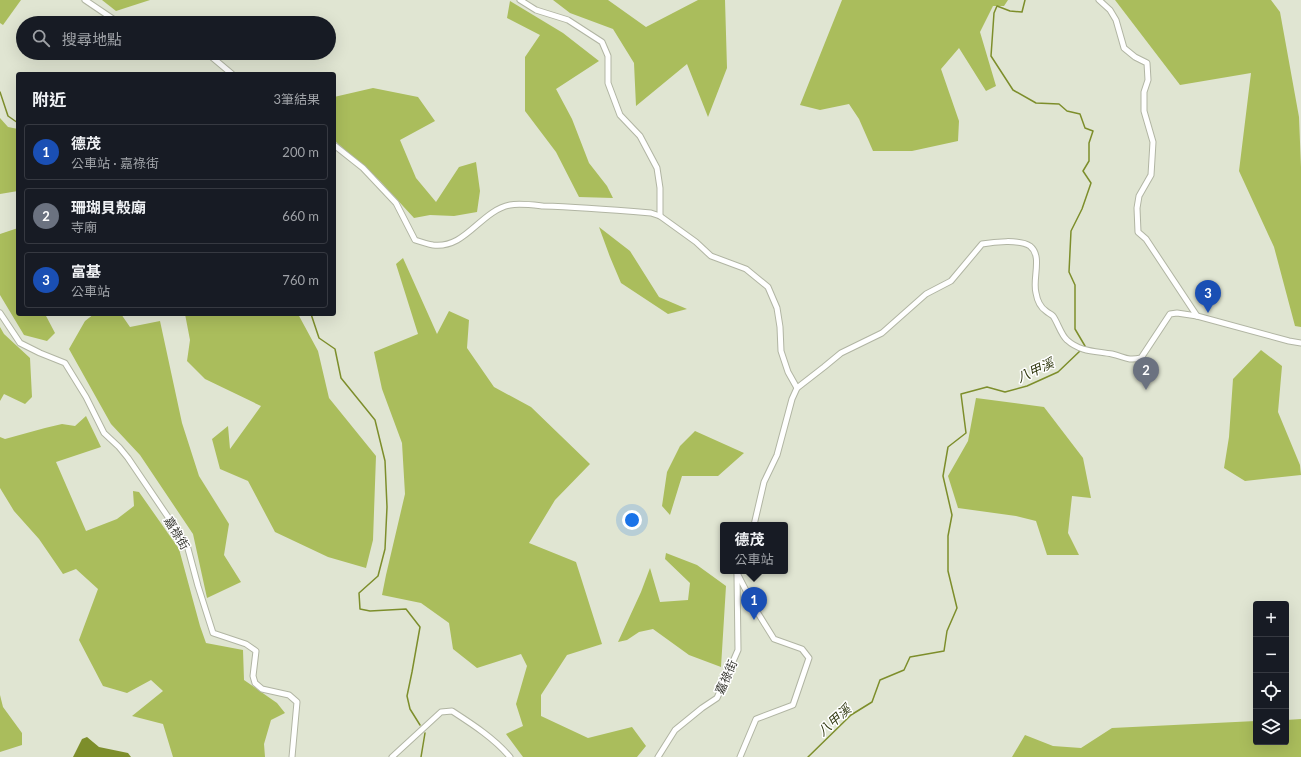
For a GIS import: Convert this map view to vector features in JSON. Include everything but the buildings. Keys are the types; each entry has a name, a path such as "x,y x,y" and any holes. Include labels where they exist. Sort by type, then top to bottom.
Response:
{"street":[{"path":"85,0 109,16"},
{"path":"520,0 536,10 568,20 602,42 608,56 608,83 620,115 640,136 656,168 660,188 660,216"},
{"path":"1099,0 1110,10 1116,20 1124,48 1135,57 1148,63 1148,80 1144,92 1144,111 1153,142 1151,175 1139,196 1137,208 1138,232 1146,239 1197,316"},
{"path":"215,60 230,72"},
{"path":"336,147 363,168 396,202 415,240 433,245 443,245 454,242 464,236 493,211 510,204 584,207 651,213 660,216 696,242 711,256 746,269 768,287 777,308 780,327 781,351 788,372 797,388"},
{"path":"755,522 764,482 777,455 792,399 797,388 841,353 882,334 926,294 951,281 982,244 999,241 1016,243 1029,246 1035,252 1035,290 1038,301 1044,310 1052,315 1060,326 1066,339 1086,350 1112,354 1132,360 1142,358 1170,314 1177,313 1197,316 1301,343"},
{"name":"嘉祿街","path":"0,313 20,343 65,363 86,397 104,433 128,458 177,529 187,545 212,633 246,644 256,651 253,676 256,683 262,689 289,695 297,702 292,757"},
{"name":"嘉祿街","path":"658,757 675,730 717,698 735,657 738,650 738,574"},
{"path":"739,574 756,610 774,639 802,649 809,658 792,706 756,719 740,757"},
{"path":"392,757 440,712 452,711 477,728 504,750 510,757"}],"shaded area":[{"path":"0,0 21,0 3,25 0,23"},
{"path":"102,0 150,0 116,11"},
{"path":"553,0 608,0 646,27 698,0 725,0 727,68 708,117 687,64 636,106 634,63 613,29 570,13"},
{"path":"842,0 1008,0 1004,6 993,6 980,32 996,86 986,91 959,48 941,69 959,121 958,141 912,151 873,151 859,119 849,104 820,110 800,105"},
{"path":"1115,0 1271,0 1280,12 1299,117 1301,167 1301,327 1295,326 1274,247 1239,171 1251,73 1180,85"},
{"path":"510,1 563,33 599,61 556,89 572,119 589,163 607,186 613,198 579,197 556,152 525,111 525,57 540,35 507,18"},
{"path":"373,88 418,97 435,121 400,140 416,178 436,202 459,167 476,162 480,191 477,212 454,216 430,215 414,218 380,181 336,142 336,97"},
{"path":"0,118 8,127 16,129 16,191 0,194"},
{"path":"599,227 630,251 659,297 687,309 668,314 621,283"},
{"path":"16,229 16,316 46,316 55,333 47,341 24,335 0,295 0,234"},
{"path":"403,258 437,334 449,311 469,320 467,348 494,387 531,407 590,464 555,500 529,543 576,562 602,644 567,655 541,695 541,716 588,738 632,727 646,746 637,757 523,757 506,734 523,726 516,704 527,666 521,654 477,668 453,649 449,623 421,603 382,595 405,494 402,443 382,389 374,352 418,334 396,264"},
{"path":"91,316 122,316 130,327 160,321 182,423 199,476 229,524 224,555 241,582 207,598 193,534 140,455 111,424 69,349 85,321"},
{"path":"185,316 299,316 318,351 329,398 376,456 373,540 366,568 328,557 275,532 248,481 220,469 212,439 228,426 230,449 261,406 205,379 187,361 190,340"},
{"path":"0,327 4,334 30,358 32,397 25,404 4,394 0,401"},
{"path":"1261,350 1282,366 1278,412 1300,465 1301,475 1245,481 1224,468 1229,437 1233,379"},
{"path":"976,398 1044,407 1083,458 1091,498 1072,496 1068,533 1079,555 1047,555 1036,521 1016,516 958,508 948,476 968,441"},
{"path":"86,416 101,447 56,462 86,531 117,519 134,506 133,491 139,492 179,549 206,643 243,650 244,680 277,703 285,713 271,720 264,744 265,757 173,757 163,724 132,716 163,691 151,680 127,693 103,686 79,640 98,589 76,569 63,574 39,539 14,511 0,488 0,437 5,439 62,424 75,426"},
{"path":"695,431 744,453 718,476 682,476 670,515 662,506 667,472 680,446"},
{"path":"666,553 697,565 726,586 721,667 689,655 653,629 639,632 627,640 618,642 641,592 650,568 660,602 688,600 690,583 665,559"},
{"path":"0,695 3,707 22,733 22,745 0,752"},
{"path":"1301,719 1301,757 1012,757 1025,735 1053,746 1081,748 1112,728 1253,721 1253,745 1289,745 1289,720"},
{"path":"87,737 99,747 128,753 131,757 73,757 82,739"}],"waterway":[{"name":"八甲溪","path":"1025,0 1022,12 1010,11 997,6 994,13 991,56 1013,90 1036,103 1059,104 1067,111 1080,114 1085,128 1093,131 1089,143 1089,161 1083,171 1091,183 1082,209 1071,231 1069,272 1075,285 1075,329 1085,346 1084,347"},
{"path":"0,92 8,116 16,122"},
{"path":"312,316 319,338 335,349 341,378 375,420 385,461 387,507 385,549 378,576 359,593 360,609 370,611 406,609 420,627 407,696 410,709 420,725"},
{"name":"八甲溪","path":"808,757 851,715 872,702 880,680 904,670 910,657 944,651 947,631 957,608 948,571 948,536 952,515 943,476 948,447 966,433 961,394 987,387 1005,392 1027,386 1058,372 1081,350"},
{"path":"421,757 425,733"}],"place":[{"name":"富基","path":"1208,313"},
{"name":"珊瑚貝殼廟","path":"1146,390"},
{"name":"德茂","path":"754,620"}]}
